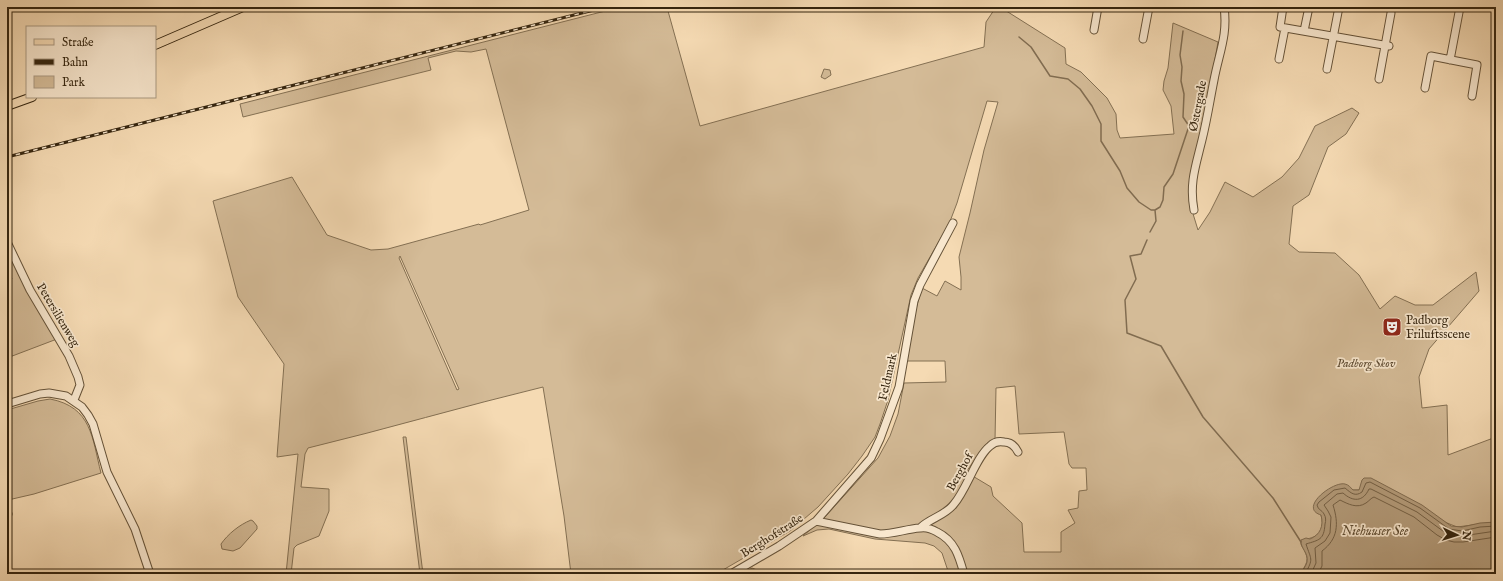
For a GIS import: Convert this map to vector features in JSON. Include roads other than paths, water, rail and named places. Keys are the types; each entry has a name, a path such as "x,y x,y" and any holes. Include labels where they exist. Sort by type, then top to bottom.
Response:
{"main road":[{"path":"156,45 243,7"},
{"path":"7,106 29,98"}],"street":[{"path":"1094,30 1098,7"},
{"path":"1143,39 1149,7"},
{"name":"Østergade","path":"1194,210 1192,182 1194,166 1203,139 1216,69 1224,42 1226,20 1224,7"},
{"path":"1283,7 1280,27 1387,46"},
{"path":"1304,32 1309,7"},
{"path":"1327,69 1339,7"},
{"path":"1450,60 1460,7"},
{"path":"1379,79 1387,46 1391,13"},
{"path":"1279,59 1285,28"},
{"path":"1425,88 1431,56 1478,65 1472,96"},
{"name":"Feldmark","path":"816,521 871,458 880,439 899,387 914,301 920,285 953,223"},
{"name":"Petersilienweg","path":"7,242 30,290 66,350 78,376 80,385 74,400"},
{"path":"7,404 40,394 49,393 66,396 74,400 82,407 93,424 107,472 135,529 150,574"},
{"name":"Berghof","path":"921,527 926,522 948,510 954,504 965,488 984,452 990,446 996,442 1008,442 1014,446 1018,452"},
{"name":"Berghofstraße","path":"731,574 779,546 816,521 880,534 890,534 921,527"},
{"path":"921,527 932,529 944,535 949,540 958,553 964,574"}],"water":[{"name":"Niehuuser See","path":"1364,478 1371,478 1422,505 1451,526 1462,527 1480,523 1496,522 1496,574 1300,574 1307,562 1306,553 1302,546 1301,540 1306,538 1310,539 1319,533 1322,523 1321,515 1315,512 1313,507 1315,501 1326,491 1340,484 1345,484 1353,490 1359,490"}],"waterway":[{"path":"1155,210 1160,207 1163,200 1164,187 1173,174 1189,126 1183,117 1184,94 1181,81 1182,67 1180,55 1183,31"},
{"path":"1019,37 1031,47 1050,76 1068,79 1080,89 1092,106 1101,124 1101,141 1120,171 1127,188 1139,202 1151,210 1155,210 1156,221 1150,232"},
{"path":"1147,240 1141,254 1130,256 1136,279 1125,300 1127,333 1161,346 1203,417 1273,498 1301,542"}],"railway":[{"path":"7,157 606,7"}],"place":[{"name":"Padborg Friluftsscene","path":"1392,327"}],"park label":[{"name":"Padborg Skov","path":"1366,363"}]}
